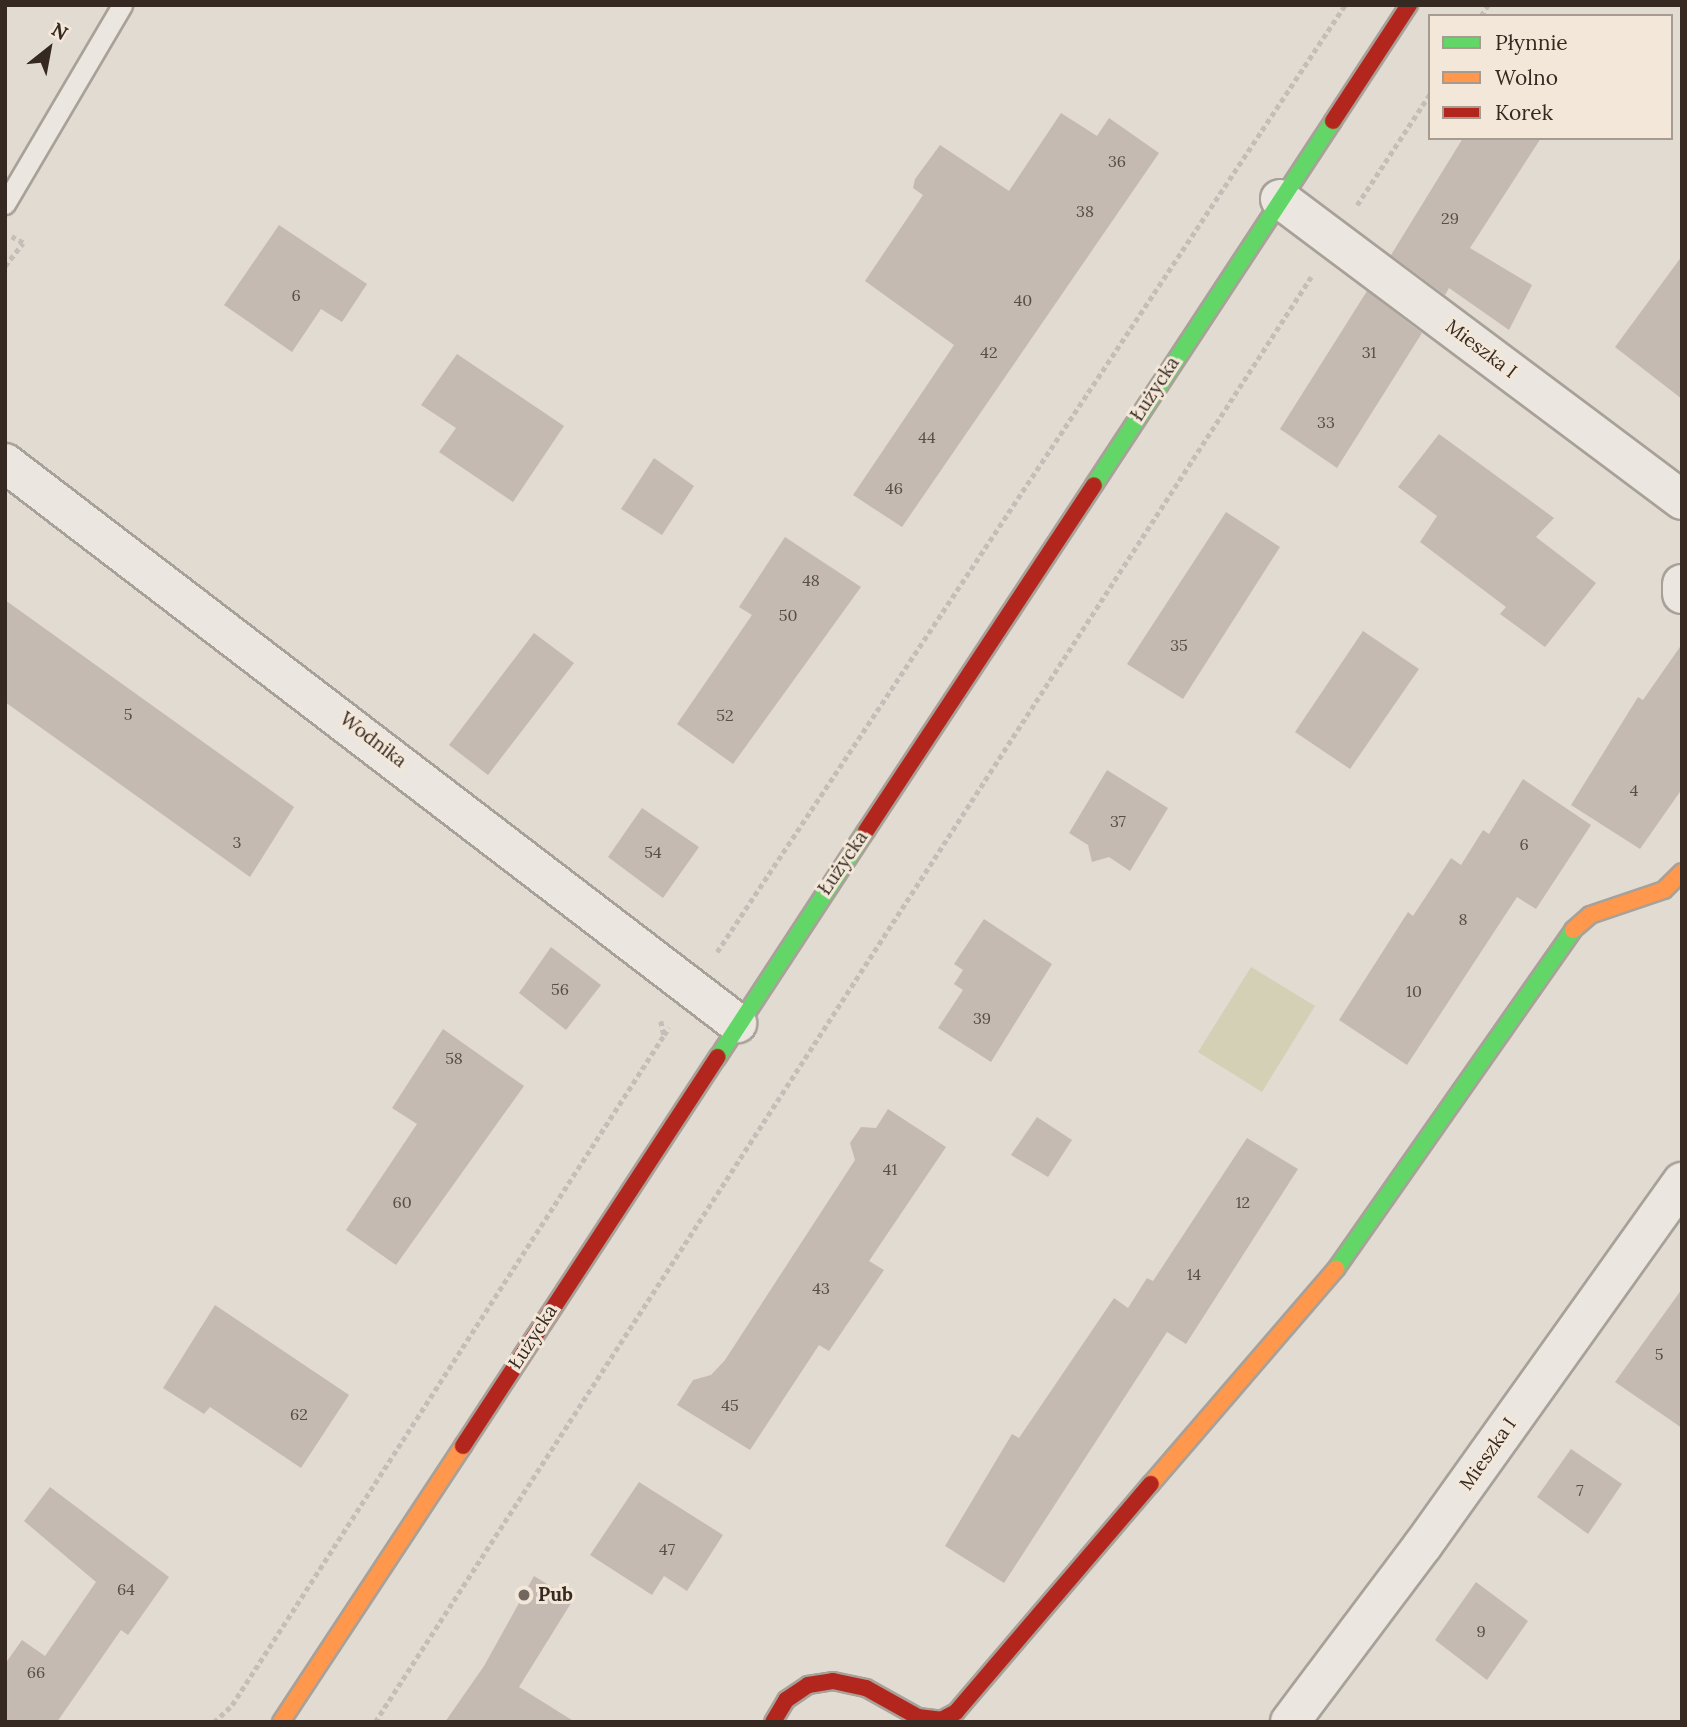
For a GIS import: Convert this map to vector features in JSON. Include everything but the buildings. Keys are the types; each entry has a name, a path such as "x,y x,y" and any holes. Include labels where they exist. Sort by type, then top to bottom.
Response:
{"street":[{"name":"Łużycka","path":"281,1722 737,1023 1409,5"},
{"name":"Mieszka I","path":"1280,198 1682,500"},
{"name":"Wodnika","path":"5,463 389,752 685,987 737,1023"},
{"path":"1682,584 1682,594"},
{"path":"773,1722 786,1700 808,1685 833,1681 866,1688 918,1717 941,1720 956,1712 1345,1258 1570,933 1590,915 1664,890 1682,872"},
{"name":"Mieszka I","path":"1290,1722 1423,1545 1682,1182"}],"lane":[{"path":"5,204 122,5"}],"path":[{"path":"717,953 1345,5"},
{"path":"375,1722 1428,97"},
{"path":"5,233 23,243 5,266"},
{"path":"214,1722 232,1705 664,1035"}],"shaded area":[{"path":"1251,967 1315,1006 1262,1092 1198,1052"}],"traffic: fast":[{"path":"1094,485 1333,121"},
{"path":"718,1057 866,831"},
{"path":"1336,1269 1573,930"}],"traffic: slow":[{"path":"1573,930 1590,915 1664,890 1682,872"},
{"path":"1151,1484 1336,1269"},
{"path":"281,1722 463,1446"}],"traffic: jam":[{"path":"1333,121 1409,5"},
{"path":"866,831 1094,485"},
{"path":"463,1446 718,1057"},
{"path":"773,1722 786,1700 808,1685 833,1681 866,1688 918,1717 941,1720 956,1712 1151,1484"}],"place":[{"name":"Pub","path":"524,1595"}]}
